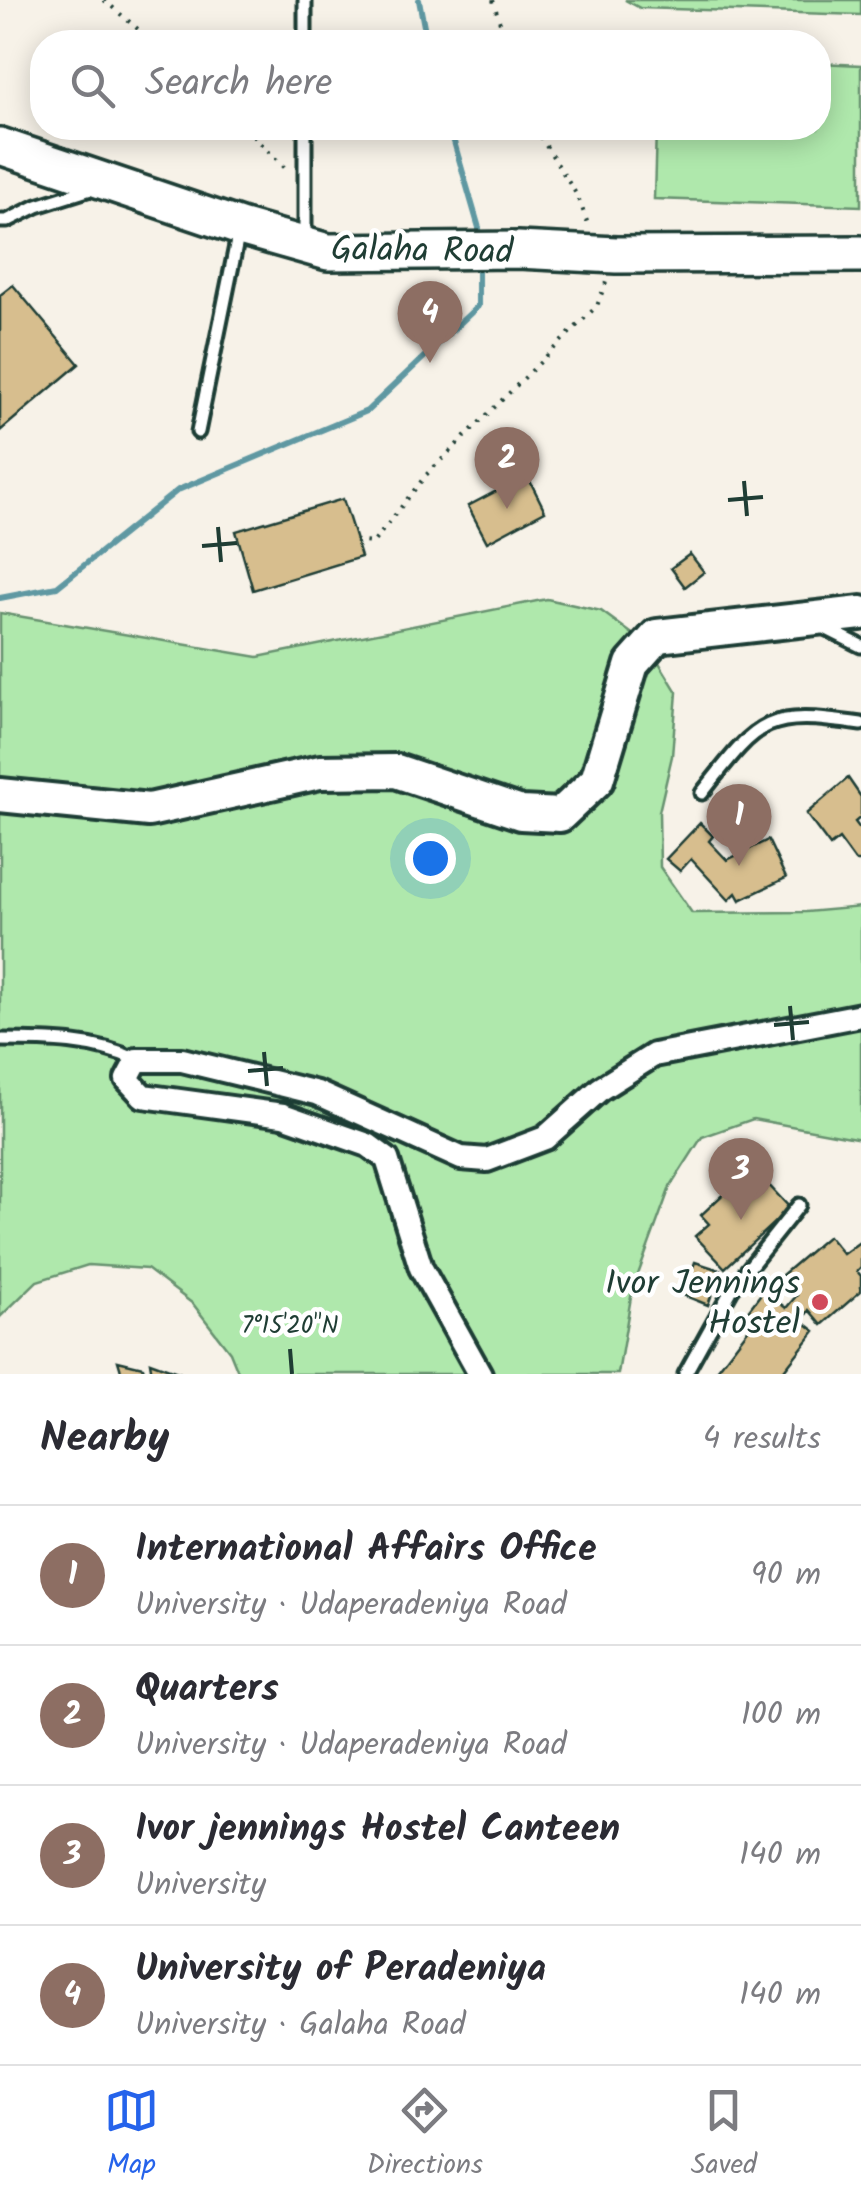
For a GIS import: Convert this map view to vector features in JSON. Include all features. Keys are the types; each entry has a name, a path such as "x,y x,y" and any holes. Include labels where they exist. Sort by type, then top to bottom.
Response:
{"main road":[{"name":"Galaha Road","path":"0,146 240,227 328,252 861,254"}],"street":[{"path":"0,796 149,810 320,772 396,772 521,813 560,815 597,780 632,664 657,636 861,613"},
{"path":"480,1374 421,1268 387,1160 368,1145 283,1115 143,1096 127,1079 137,1060 182,1060 317,1093 460,1158 488,1160 544,1138 600,1088 654,1054 861,1015"}],"lane":[{"path":"305,0 305,30"},
{"path":"305,140 305,244"},
{"path":"0,221 113,182"},
{"path":"198,432 240,227"},
{"path":"822,616 827,628 861,646"},
{"path":"702,792 742,742 768,722 811,717 861,724"},
{"path":"0,1040 61,1040 137,1060"},
{"path":"684,1374 732,1289 799,1205"}],"path":[{"path":"104,0 139,30"},
{"path":"493,0 502,30"},
{"path":"258,140 305,189"},
{"path":"356,541 373,543 426,475 597,306 607,253 578,196 543,140"}],"green space":[{"path":"625,0 861,0 861,15 640,8"},
{"path":"831,64 861,65 861,206 654,199 656,140 831,140"},
{"path":"547,599 601,611 649,646 677,692 672,756 659,812 660,867 692,913 806,912 861,907 861,1139 753,1119 702,1137 670,1187 632,1291 618,1374 239,1374 230,1352 193,1304 147,1269 88,1265 37,1281 0,1317 0,613 258,657"}],"building":[{"path":"13,285 79,364 0,431 0,295"},
{"path":"527,475 545,511 487,542 468,506"},
{"path":"343,499 361,557 253,590 236,531"},
{"path":"690,554 704,572 685,587 671,568"},
{"path":"848,778 861,797 861,817 855,822 861,830 861,861 855,861 839,839 830,846 806,814"},
{"path":"700,823 713,836 709,841 727,860 768,840 786,878 740,900 736,893 729,900 691,859 680,871 666,859"},
{"path":"752,1167 790,1208 725,1268 695,1236 709,1224 701,1215"},
{"name":"Ivor Jennings Hostel","path":"828,1236 843,1254 861,1241 861,1267 857,1271 861,1291 822,1325 809,1310 802,1321 815,1331 781,1374 714,1374 756,1319 747,1312 763,1291 786,1308 797,1295 781,1276"},
{"path":"695,1262 720,1270 708,1305 683,1295"},
{"path":"118,1361 143,1367 145,1374 122,1374"},
{"path":"150,1362 183,1374 152,1374"}],"waterway":[{"path":"419,0 425,30"},
{"path":"453,140 479,240"},
{"path":"0,598 57,587 178,490 367,411 478,306 478,263"}],"place":[{"name":"University of Peradeniya","path":"430,363"},
{"name":"Quarters","path":"507,509"},
{"name":"International Affairs Office","path":"739,866"},
{"name":"Ivor jennings Hostel Canteen","path":"741,1220"},
{"name":"Ivor Jennings Hostel","path":"820,1302"}]}
